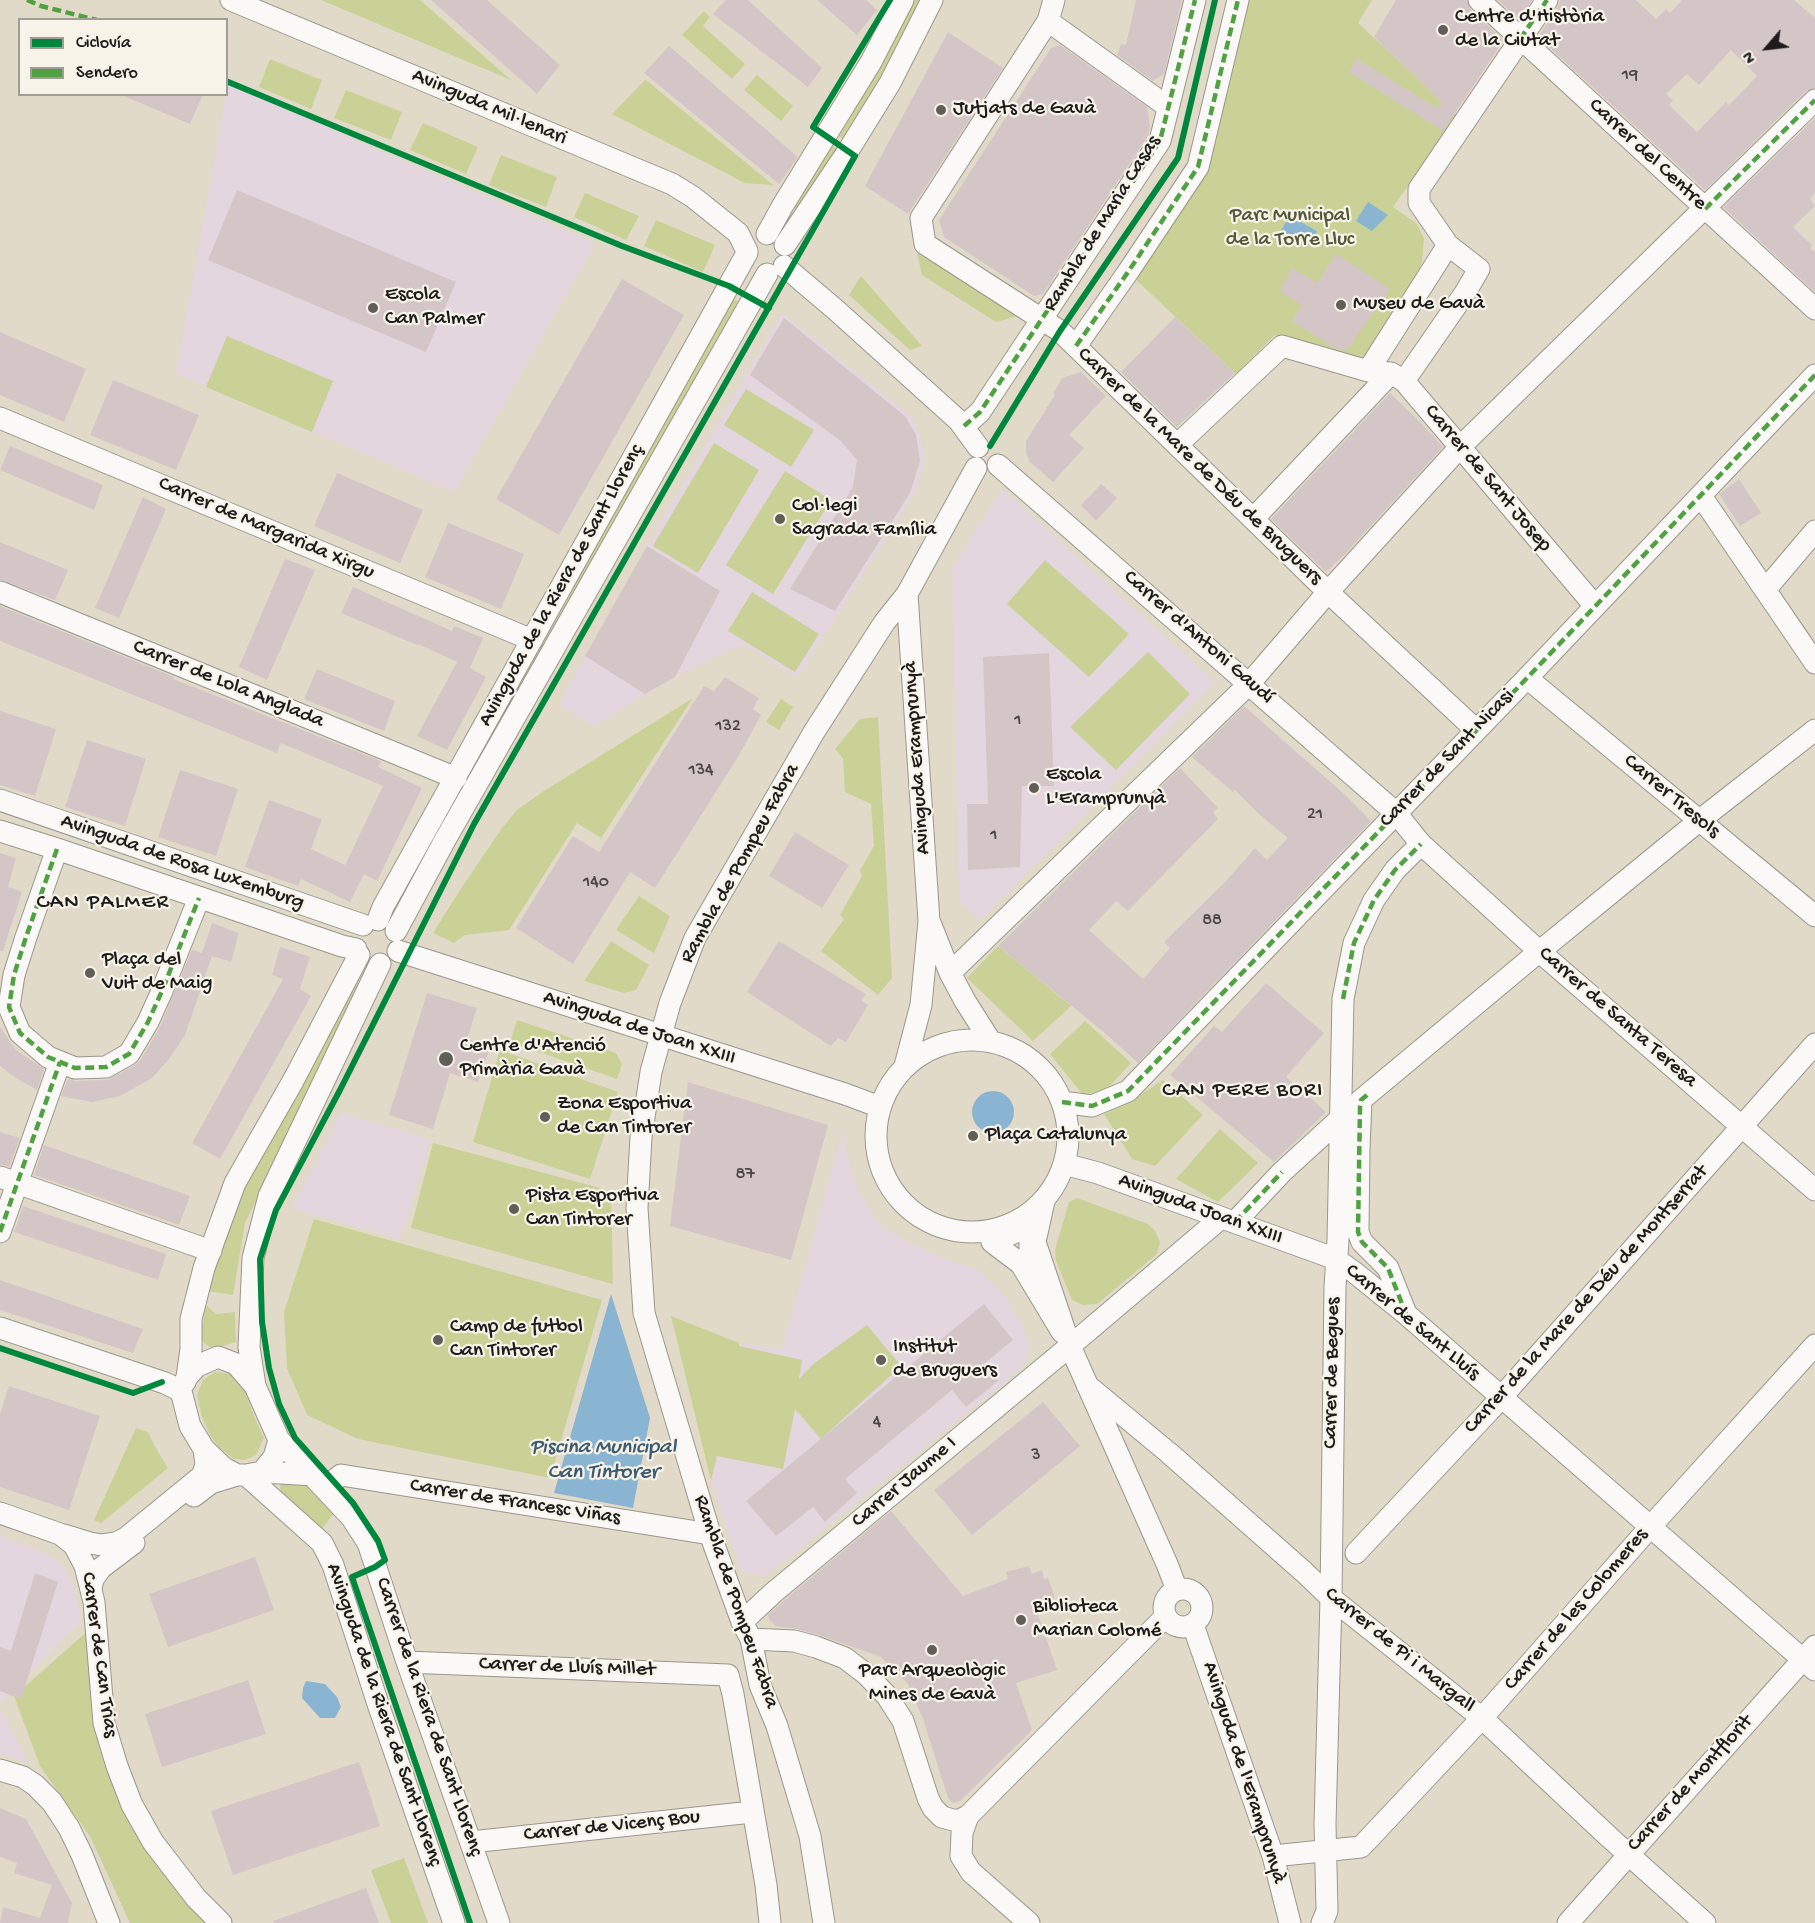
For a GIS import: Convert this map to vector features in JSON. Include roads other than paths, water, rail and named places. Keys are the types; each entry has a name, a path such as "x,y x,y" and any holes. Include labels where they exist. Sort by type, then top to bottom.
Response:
{"street":[{"name":"Avinguda Mil·lenari","path":"231,0 672,184 752,241"},
{"name":"Avinguda de la Riera de Sant Llorenç","path":"454,1923 333,1564 322,1543 249,1474 224,1468 204,1449 190,1426 184,1384 191,1348 191,1319 211,1251 235,1183 293,1081 357,952 356,935 384,932 383,908 752,241 783,205 871,62 903,0"},
{"path":"380,964 391,960 384,932 445,840 779,262 890,83 933,0"},
{"path":"1054,0 1048,21 1168,107"},
{"name":"Rambla de Maria Casas","path":"964,426 980,412 1160,141 1195,0"},
{"name":"Rambla de Maria Casas","path":"1076,346 1198,167 1238,0"},
{"name":"Carrer del Centre","path":"1479,0 1815,309"},
{"path":"1253,519 1397,377 1465,293 1479,269 1448,245 1419,203 1419,189 1547,0"},
{"name":"Carrer de la Mare de Déu de Bruguers","path":"1048,21 921,218 925,244 1060,331 1328,592 1476,730"},
{"path":"950,973 1250,684 1328,592 1460,447 1815,100"},
{"path":"779,262 761,273 751,266 752,241 778,237 779,262 836,310 964,426 978,447"},
{"path":"1368,371 1448,245"},
{"path":"1177,445 1282,346 1397,377"},
{"name":"Carrer de Sant Nicasi","path":"1062,1102 1092,1106 1128,1091 1527,678 1815,375"},
{"name":"Carrer de Sant Josep","path":"1397,377 1460,447 1595,606"},
{"name":"Carrer de Margarida Xirgu","path":"0,418 532,640"},
{"path":"988,445 995,448 999,455 998,465 988,473 980,471 972,459 974,451 978,447 988,445"},
{"name":"Carrer d'Antoni Gaudí","path":"998,465 1396,813 1421,844"},
{"name":"Rambla de Pompeu Fabra","path":"824,1923 810,1836 777,1726 760,1685 748,1638 710,1534 644,1313 637,1208 641,1137 651,1072 670,1003 695,938 814,732 884,623 907,594 976,468"},
{"path":"1701,496 1815,663"},
{"path":"1765,590 1815,531"},
{"name":"Carrer de Lola Anglada","path":"0,592 456,778"},
{"name":"Avinguda Eramprunyà","path":"907,594 929,921"},
{"name":"Carrer Tresols","path":"1527,678 1815,916"},
{"path":"1406,1314 1388,1268 1362,1242 1358,1232 1361,1101 1700,820 1815,730"},
{"name":"Avinguda de Rosa Luxemburg","path":"0,800 384,932"},
{"name":"Avinguda de Rosa Luxemburg","path":"0,831 342,946 357,952 366,962 380,964"},
{"name":"Carrer de Santa Teresa","path":"1421,844 1540,952 1815,1190"},
{"name":"Carrer de Begues","path":"1322,1923 1327,1911 1330,1547 1343,999 1354,944 1374,900 1395,870 1421,844"},
{"path":"57,849 14,975 9,1007 20,1033 48,1057 75,1068 106,1067 129,1054 148,1022 162,991 199,898"},
{"path":"929,921 950,973 991,1042"},
{"path":"905,1066 921,1005 929,921"},
{"name":"Avinguda de Joan XXIII","path":"384,932 662,1036 880,1107"},
{"name":"Carrer de la Riera de Sant Llorenç","path":"380,964 269,1196 253,1258 249,1347 255,1386 279,1440 325,1479 368,1543 407,1662 499,1923"},
{"path":"972,1040 991,1042 1014,1050 1034,1063 1050,1080 1062,1102 1068,1134 1064,1164 1054,1187 1044,1201 1030,1214 1004,1227 986,1232 957,1232 940,1228 916,1215 903,1204 887,1183 880,1167 875,1132 880,1107 887,1089 905,1066 919,1055 945,1044 972,1040"},
{"name":"Carrer de la Mare de Déu de Montserrat","path":"1356,1553 1501,1397 1815,1044"},
{"path":"0,1232 9,1180 60,1062"},
{"name":"Carrer Jaume I","path":"730,1685 748,1638 782,1586 903,1484 1066,1339 1228,1220 1340,1119"},
{"name":"Avinguda Joan XXIII","path":"1064,1164 1098,1173 1336,1259"},
{"path":"9,1180 211,1251"},
{"path":"1044,1201 1035,1242 1066,1339"},
{"path":"1066,1339 1021,1264 992,1242 1030,1226 1030,1257 1177,1590"},
{"path":"957,1232 1008,1261 1066,1339"},
{"name":"Carrer de Sant Lluís","path":"1336,1259 1406,1314 1651,1526 1811,1658"},
{"path":"0,1328 165,1383 184,1384 197,1366 218,1357 236,1364 255,1386"},
{"name":"Carrer de les Colomeres","path":"1273,1856 1360,1847 1482,1718 1815,1345"},
{"name":"Carrer de Pi i Margall","path":"1087,1385 1169,1453 1331,1598 1482,1718 1628,1855 1705,1923"},
{"path":"91,1589 96,1574 113,1558 206,1486 249,1474 274,1457 279,1440"},
{"path":"60,1534 102,1545 116,1543 126,1538 202,1476 206,1465 204,1449"},
{"path":"249,1474 325,1479"},
{"name":"Carrer de Francesc Viñas","path":"325,1479 710,1534"},
{"name":"Carrer de Can Trias","path":"0,1513 60,1534 74,1545 86,1566 91,1589 104,1723 117,1766 132,1805 153,1842 196,1898 221,1923"},
{"path":"1188,1589 1200,1598 1202,1613 1198,1620 1185,1627 1171,1622 1164,1608 1170,1594 1177,1590 1188,1589"},
{"path":"748,1638 794,1641 816,1647 844,1658 867,1675 887,1696 903,1721 933,1808 942,1817 957,1821 968,1816 1166,1616"},
{"name":"Avinguda de l'Eramprunyà","path":"1193,1624 1273,1856 1290,1923"},
{"name":"Carrer de Montflorit","path":"1568,1923 1811,1658"},
{"name":"Carrer de Lluís Millet","path":"407,1662 730,1685"},
{"path":"760,1685 730,1685 766,1885 770,1923"},
{"path":"0,1770 22,1777 35,1785 52,1802 69,1828 82,1855 109,1923"},
{"name":"Carrer de Vicenç Bou","path":"471,1842 752,1812"},
{"path":"968,1816 962,1833 961,1856 971,1872 1029,1923"},
{"path":"1273,1856 1304,1923"}],"water":[{"path":"1368,202 1388,215 1372,231 1356,221"},
{"path":"1290,216 1317,231 1314,244 1306,248 1280,232"},
{"path":"993,1091 1008,1097 1014,1112 1008,1127 993,1133 978,1127 972,1112 978,1097"},
{"name":"Piscina Municipal Can Tintorer","path":"611,1294 650,1418 633,1508 554,1493"},
{"path":"306,1681 325,1684 337,1697 341,1707 335,1718 320,1718 302,1698"}],"place":[{"name":"Centre d'Història de la Ciutat","path":"1443,30"},
{"name":"Jutjats de Gavà","path":"941,110"},
{"name":"Museu de Gavà","path":"1341,305"},
{"name":"Escola Can Palmer","path":"373,308"},
{"name":"Col·legi Sagrada Família","path":"780,519"},
{"name":"Escola L'Eramprunyà","path":"1034,788"},
{"name":"Plaça del Vuit de Maig","path":"90,973"},
{"name":"Centre d'Atenció Primària Gavà","path":"446,1059"},
{"name":"Zona Esportiva de Can Tintorer","path":"545,1117"},
{"name":"Plaça Catalunya","path":"973,1136"},
{"name":"Pista Esportiva Can Tintorer","path":"514,1209"},
{"name":"Camp de futbol Can Tintorer","path":"438,1340"},
{"name":"Institut de Bruguers","path":"881,1360"},
{"name":"Biblioteca Marian Colomé","path":"1021,1620"},
{"name":"Parc Arqueològic Mines de Gavà","path":"932,1650"}],"district":[{"name":"CAN PALMER","path":"103,904"},
{"name":"CAN PERE BORI","path":"1243,1092"}],"park label":[{"name":"Parc Municipal de la Torre Lluc","path":"1290,229"}]}
